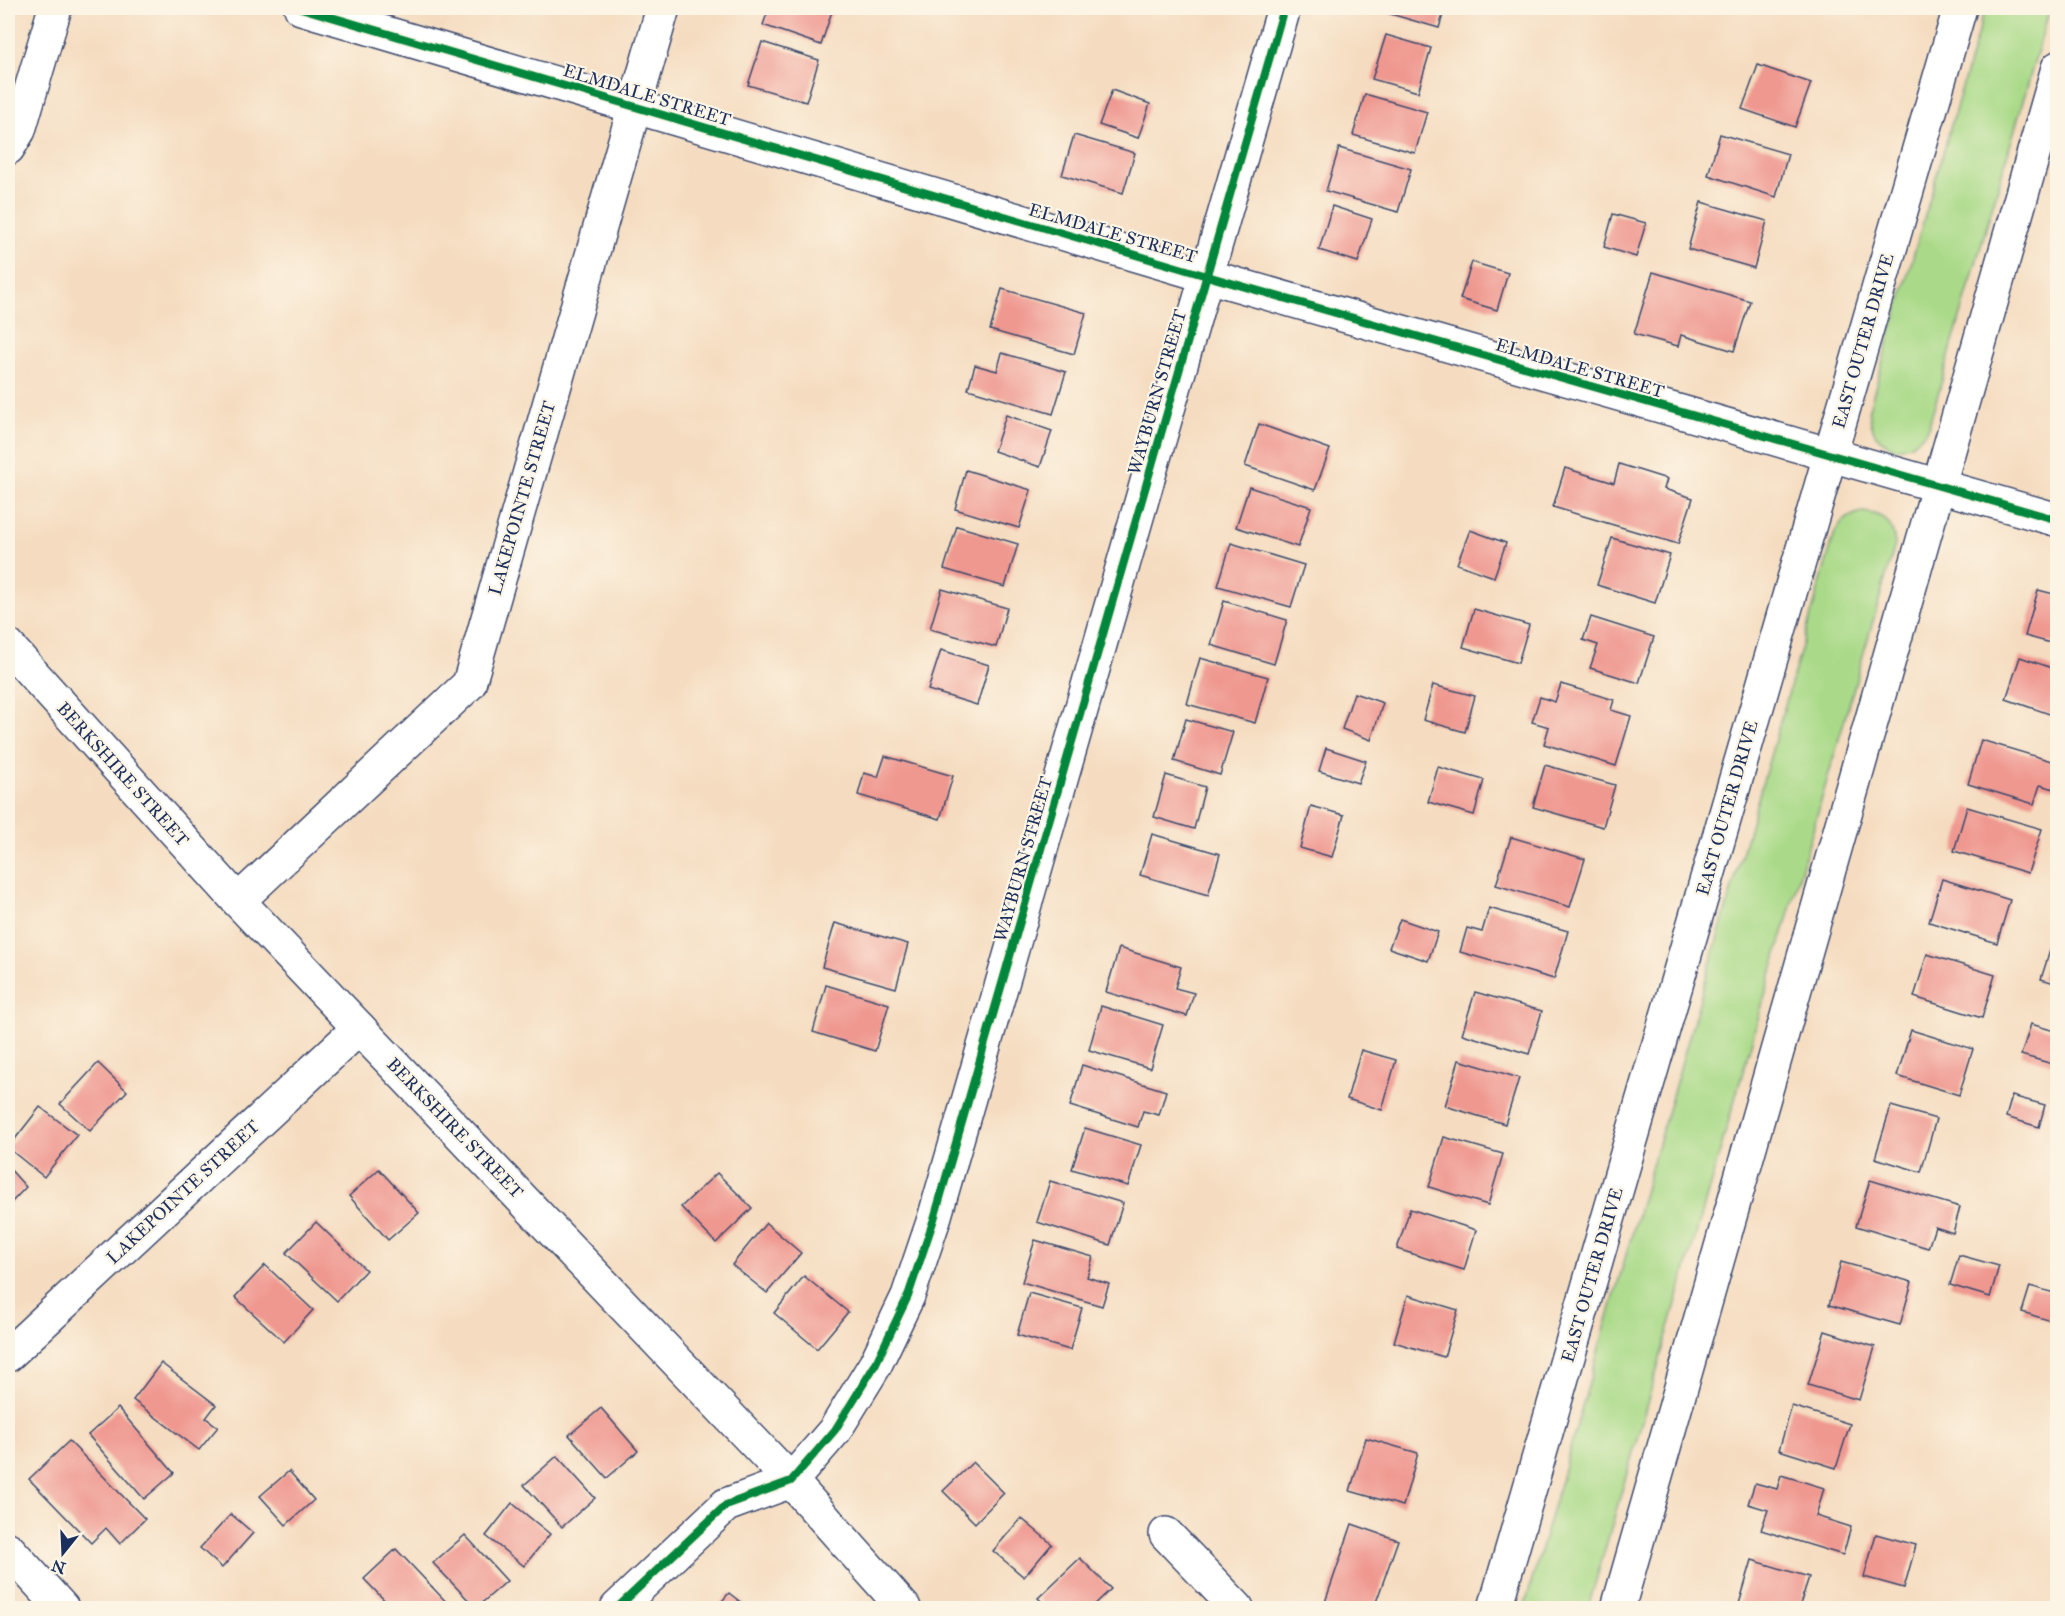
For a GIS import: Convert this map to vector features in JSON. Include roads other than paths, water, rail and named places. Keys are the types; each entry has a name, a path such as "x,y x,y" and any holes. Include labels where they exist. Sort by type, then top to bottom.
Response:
{"street":[{"path":"8,148 19,130 55,8"},
{"name":"ELMDALE STREET","path":"301,8 1207,276 2058,520"},
{"name":"LAKEPOINTE STREET","path":"238,901 469,684 663,8"},
{"name":"WAYBURN STREET","path":"617,1608 726,1505 791,1481 835,1430 875,1365 908,1296 934,1219 1284,8"},
{"name":"EAST OUTER DRIVE","path":"1495,1608 1960,8"},
{"path":"1618,1608 2058,68"},
{"name":"BERKSHIRE STREET","path":"8,646 238,901 791,1481 904,1608"},
{"name":"LAKEPOINTE STREET","path":"8,1355 359,1028"},
{"path":"1166,1534 1237,1608"},
{"path":"8,1550 62,1608"}]}
